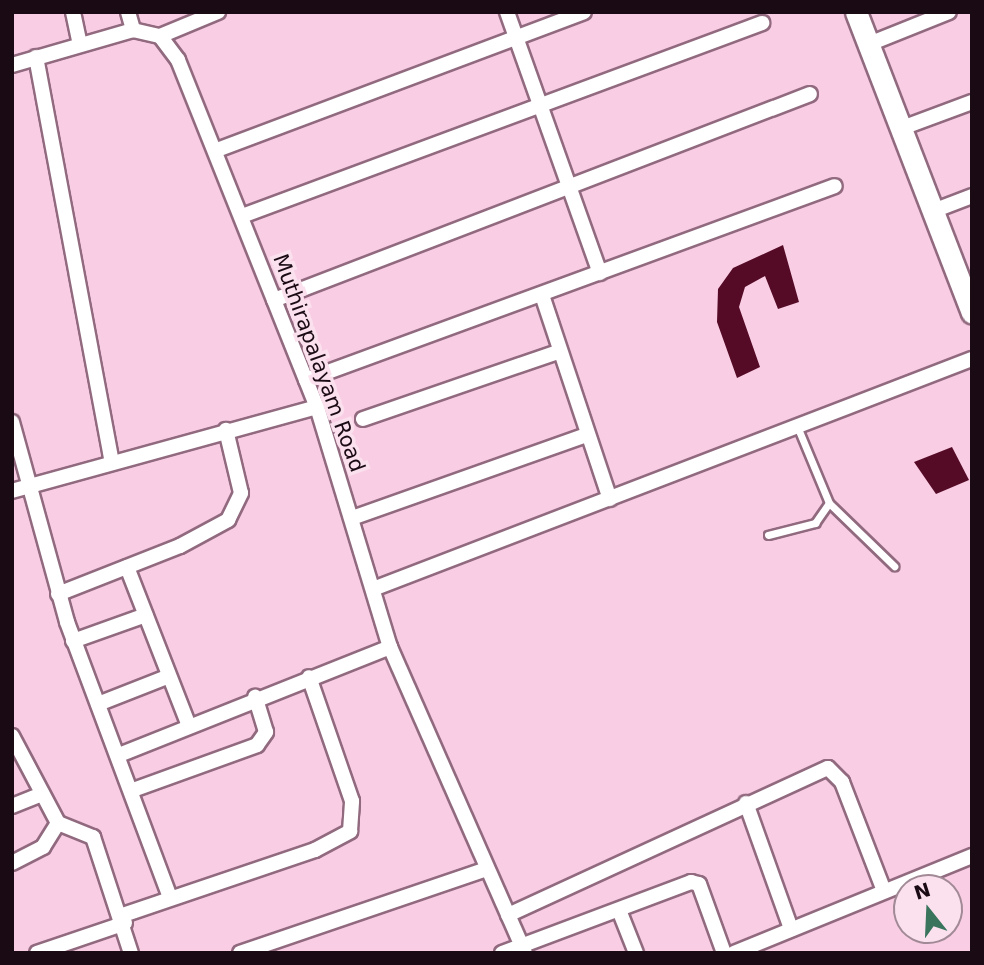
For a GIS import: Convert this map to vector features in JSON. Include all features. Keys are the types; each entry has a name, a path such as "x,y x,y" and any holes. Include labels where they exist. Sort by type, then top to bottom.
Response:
{"street":[{"path":"73,12 80,44"},
{"path":"128,12 133,30"},
{"path":"12,65 133,30 160,36 218,12"},
{"path":"506,12 600,274"},
{"path":"217,150 584,12"},
{"path":"856,12 970,304"},
{"path":"869,44 949,12"},
{"path":"242,216 541,108 762,23"},
{"name":"Muthirapalayam Road","path":"160,36 178,60 217,150 317,407 390,647 523,948"},
{"path":"36,57 111,460"},
{"path":"274,300 810,94"},
{"path":"902,128 972,102"},
{"path":"306,380 835,186"},
{"path":"933,211 972,196"},
{"path":"542,295 610,499"},
{"path":"363,419 560,351"},
{"path":"373,589 972,359"},
{"path":"19,488 111,460 317,407"},
{"path":"12,422 19,488 73,641 133,790 170,898"},
{"path":"58,594 212,532 238,506 239,478 226,429"},
{"path":"352,518 587,435"},
{"path":"127,567 189,726"},
{"path":"73,641 146,615"},
{"path":"119,755 255,697 390,647"},
{"path":"98,704 169,676"},
{"path":"37,953 170,898 315,850 350,831 352,801 309,677"},
{"path":"133,790 257,745 266,732 255,697"},
{"path":"12,736 58,822 93,837 124,919 131,953"},
{"path":"508,915 746,803 828,768 842,782 884,891"},
{"path":"12,806 41,794"},
{"path":"746,803 792,929"},
{"path":"12,863 43,847 58,822"},
{"path":"734,953 972,856"},
{"path":"240,953 487,869"},
{"path":"502,953 523,948 681,884 699,884 724,953"},
{"path":"619,910 636,953"}],"lane":[{"path":"796,426 829,503 894,566"},
{"path":"768,536 815,523 829,503"}],"building":[{"path":"783,245 799,302 778,309 765,276 745,287 739,307 760,367 737,378 717,322 718,289 733,268"},
{"path":"952,447 969,480 936,494 914,462"}]}
